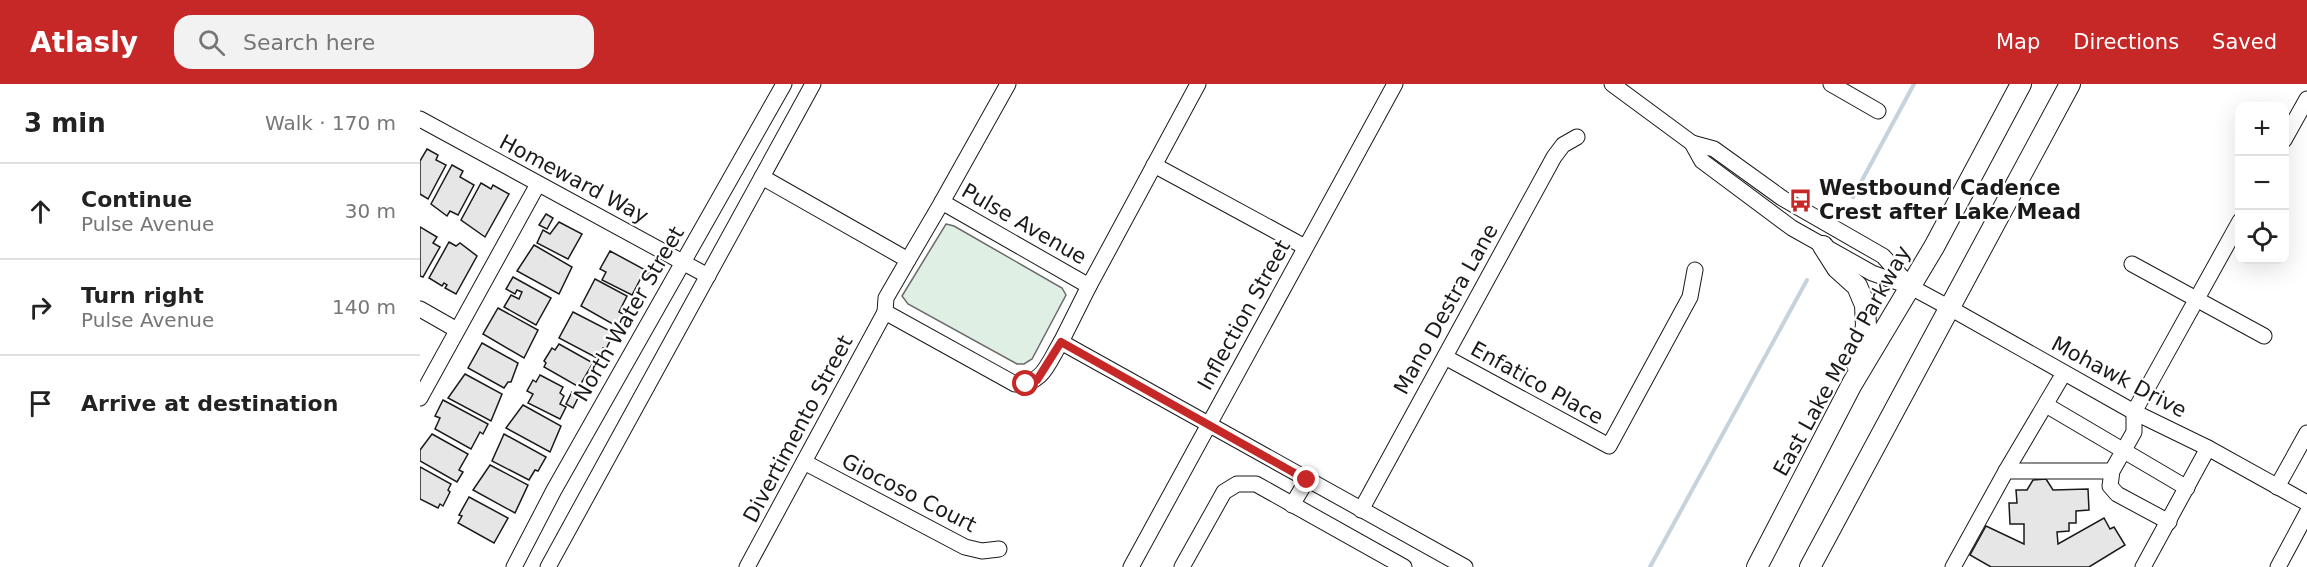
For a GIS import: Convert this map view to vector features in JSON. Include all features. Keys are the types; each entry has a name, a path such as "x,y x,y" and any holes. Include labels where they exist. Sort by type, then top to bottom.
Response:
{"main road":[{"name":"East Lake Mead Parkway","path":"1758,567 1852,384 1911,287 2021,84"},
{"path":"1810,567 2070,84"},
{"path":"1823,246 1837,268 1857,286 1865,304 1866,326 1852,384"}],"street":[{"name":"North Water Street","path":"514,567 554,490 784,84"},
{"path":"548,567 813,84"},
{"path":"942,202 1008,84"},
{"path":"1089,286 1198,84"},
{"name":"Inflection Street","path":"1131,567 1395,84"},
{"path":"1611,84 1692,143 1713,149 1782,198 1883,256 1911,287"},
{"path":"1831,84 1878,111"},
{"path":"2289,131 2307,99"},
{"name":"Homeward Way","path":"420,118 708,276"},
{"name":"Mano Destra Lane","path":"1361,510 1554,157 1563,145 1577,137"},
{"path":"1692,143 1702,161 1750,199 1823,246 1872,273 1911,287"},
{"path":"1154,165 1305,247"},
{"path":"762,177 908,260"},
{"path":"420,398 538,184"},
{"name":"Pulse Avenue","path":"942,202 1089,286 1061,342 1037,380 1026,384 1015,384 885,312 886,298 908,260 942,202"},
{"path":"2169,522 2117,494 2110,486 2112,471 2134,432 2134,412 2235,230"},
{"path":"2133,264 2264,336"},
{"name":"Enfatico Place","path":"1445,357 1609,446 1690,297 1695,270"},
{"name":"Mohawk Drive","path":"1911,287 2134,412 2208,448 2307,503"},
{"path":"420,309 457,330"},
{"name":"Divertimento Street","path":"747,567 885,312"},
{"path":"1061,342 1465,567"},
{"path":"1953,567 2064,373"},
{"path":"2046,405 2187,488"},
{"path":"2277,487 2307,433"},
{"path":"2143,567 2208,448"},
{"name":"Giocoso Court","path":"804,462 965,547 982,552 999,549"},
{"path":"2006,471 2112,471"},
{"path":"1292,505 1307,480"},
{"path":"1182,567 1224,492 1230,487 1243,483 1256,484 1404,567"},
{"path":"2278,567 2307,513"}],"green space":[{"path":"946,224 954,226 1062,288 1066,295 1032,359 1024,364 1017,364 908,304 902,296"}],"building":[{"path":"427,149 438,155 436,160 446,165 428,199 420,194 420,161"},
{"path":"452,165 463,171 460,177 474,185 458,215 450,211 447,216 431,204"},
{"path":"481,183 491,189 493,185 509,194 485,237 461,220"},
{"path":"546,214 553,218 547,229 539,225"},
{"path":"559,222 582,234 568,259 537,243 543,230 550,234"},
{"path":"420,227 437,237 433,243 440,247 423,277 420,276"},
{"path":"449,242 456,246 460,243 477,256 456,294 445,288 447,285 444,283 442,286 429,278"},
{"path":"534,245 572,267 559,294 517,271"},
{"path":"610,251 649,272 645,280 641,278 632,295 602,280 606,272 600,269"},
{"path":"513,277 551,298 536,325 504,307 511,295 519,299 522,292 517,290 515,294 506,289"},
{"path":"595,279 627,296 619,312 625,315 618,327 581,306"},
{"path":"498,308 538,330 524,358 483,334"},
{"path":"573,312 614,333 606,349 603,348 597,358 559,338"},
{"path":"482,343 518,363 511,382 508,382 504,388 468,368"},
{"path":"559,344 593,363 579,387 544,367 546,363 544,361 552,348 555,350"},
{"path":"465,374 502,394 491,421 448,398"},
{"path":"540,375 563,387 560,393 564,396 560,404 566,407 560,419 528,403 533,394 527,391 533,380 536,382"},
{"path":"572,392 579,396 573,408 566,404"},
{"path":"443,400 488,424 483,434 480,432 471,449 435,429 440,418 435,416"},
{"path":"523,405 561,426 550,452 506,428"},
{"path":"432,434 468,454 459,470 463,472 457,482 420,461 420,450"},
{"path":"504,434 546,457 538,471 535,470 529,480 492,461"},
{"path":"490,465 528,485 515,513 473,490"},
{"path":"420,467 451,484 443,506 440,504 438,508 420,499"},
{"path":"2046,479 2053,490 2088,489 2089,510 2076,511 2076,523 2069,523 2069,531 2057,532 2058,544 2104,518 2110,529 2114,527 2125,545 2089,567 1991,567 1970,555 1986,526 2024,544 2024,524 2010,524 2009,503 2017,503 2016,490 2027,490 2033,480"},
{"path":"469,497 508,518 494,543 458,523 462,516 459,515"}],"waterway":[{"path":"1853,197 1914,84"},
{"path":"1650,567 1807,280"}],"place":[{"name":"Westbound Cadence Crest after Lake Mead","path":"1801,200"}],"route":[{"path":"1026,384 1037,380 1061,342 1307,480"}]}
